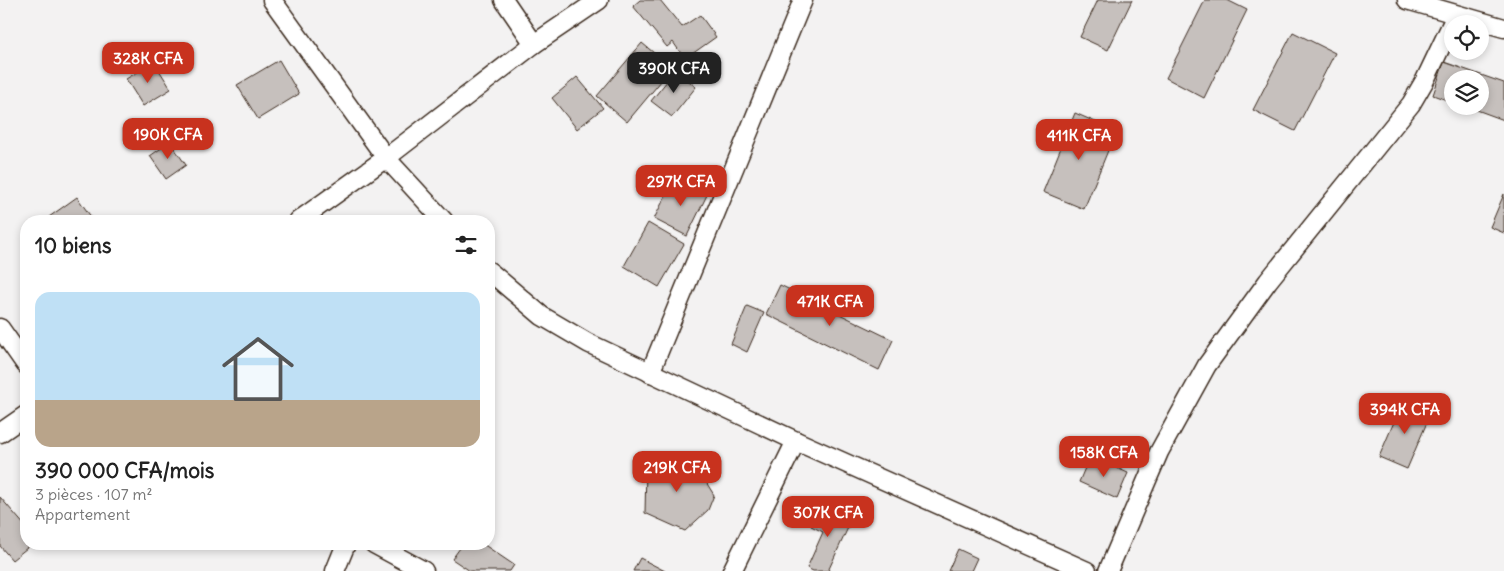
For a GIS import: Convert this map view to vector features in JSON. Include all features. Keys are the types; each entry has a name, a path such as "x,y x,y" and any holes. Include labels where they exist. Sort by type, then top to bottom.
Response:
{"street":[{"path":"272,0 386,158 438,215"},
{"path":"504,0 534,44"},
{"path":"306,215 386,158 534,44 600,0"},
{"path":"650,373 804,0"},
{"path":"1407,0 1426,3 1456,15"},
{"path":"1489,24 1504,28"},
{"path":"1108,571 1159,452 1207,365 1268,281 1411,104 1444,40"},
{"path":"495,276 542,316 588,343 796,441 1086,571"},
{"path":"0,328 20,356"},
{"path":"0,433 20,419"},
{"path":"732,571 796,441"},
{"path":"335,571 344,550"},
{"path":"385,550 424,571"}],"building":[{"path":"640,0 660,0 682,27 700,15 716,37 685,59 673,42 667,47 633,6"},
{"path":"1098,0 1132,0 1108,50 1080,37"},
{"path":"1205,0 1227,0 1247,10 1204,98 1166,78"},
{"path":"1293,32 1335,53 1295,131 1253,110"},
{"path":"642,43 672,68 627,122 597,96"},
{"path":"279,60 299,94 258,119 237,85"},
{"path":"154,62 171,89 143,106 126,79"},
{"path":"1444,62 1467,70 1444,70 1444,99 1433,95"},
{"path":"676,70 696,87 672,117 651,101"},
{"path":"577,77 603,108 577,129 552,98"},
{"path":"1489,78 1504,83 1504,120 1489,114"},
{"path":"1075,113 1116,131 1084,209 1043,192"},
{"path":"170,142 186,165 166,179 150,156"},
{"path":"674,179 707,195 687,236 654,219"},
{"path":"1504,194 1504,233 1490,227"},
{"path":"77,197 90,215 52,215"},
{"path":"648,223 684,244 659,287 624,266"},
{"path":"780,285 893,340 879,370 766,314"},
{"path":"747,306 764,313 747,352 731,344"},
{"path":"1403,401 1431,413 1407,469 1379,457"},
{"path":"690,456 714,495 708,510 685,531 645,513 646,468"},
{"path":"1090,456 1128,473 1117,499 1079,482"},
{"path":"0,497 20,520 20,550 24,550 12,560 0,546"},
{"path":"822,505 852,519 828,571 813,571 807,568 823,532 811,526"},
{"path":"958,549 977,558 971,571 948,571"},
{"path":"459,550 492,550 514,565 510,571 470,571 452,559"},
{"path":"640,558 665,571 633,571"}]}
